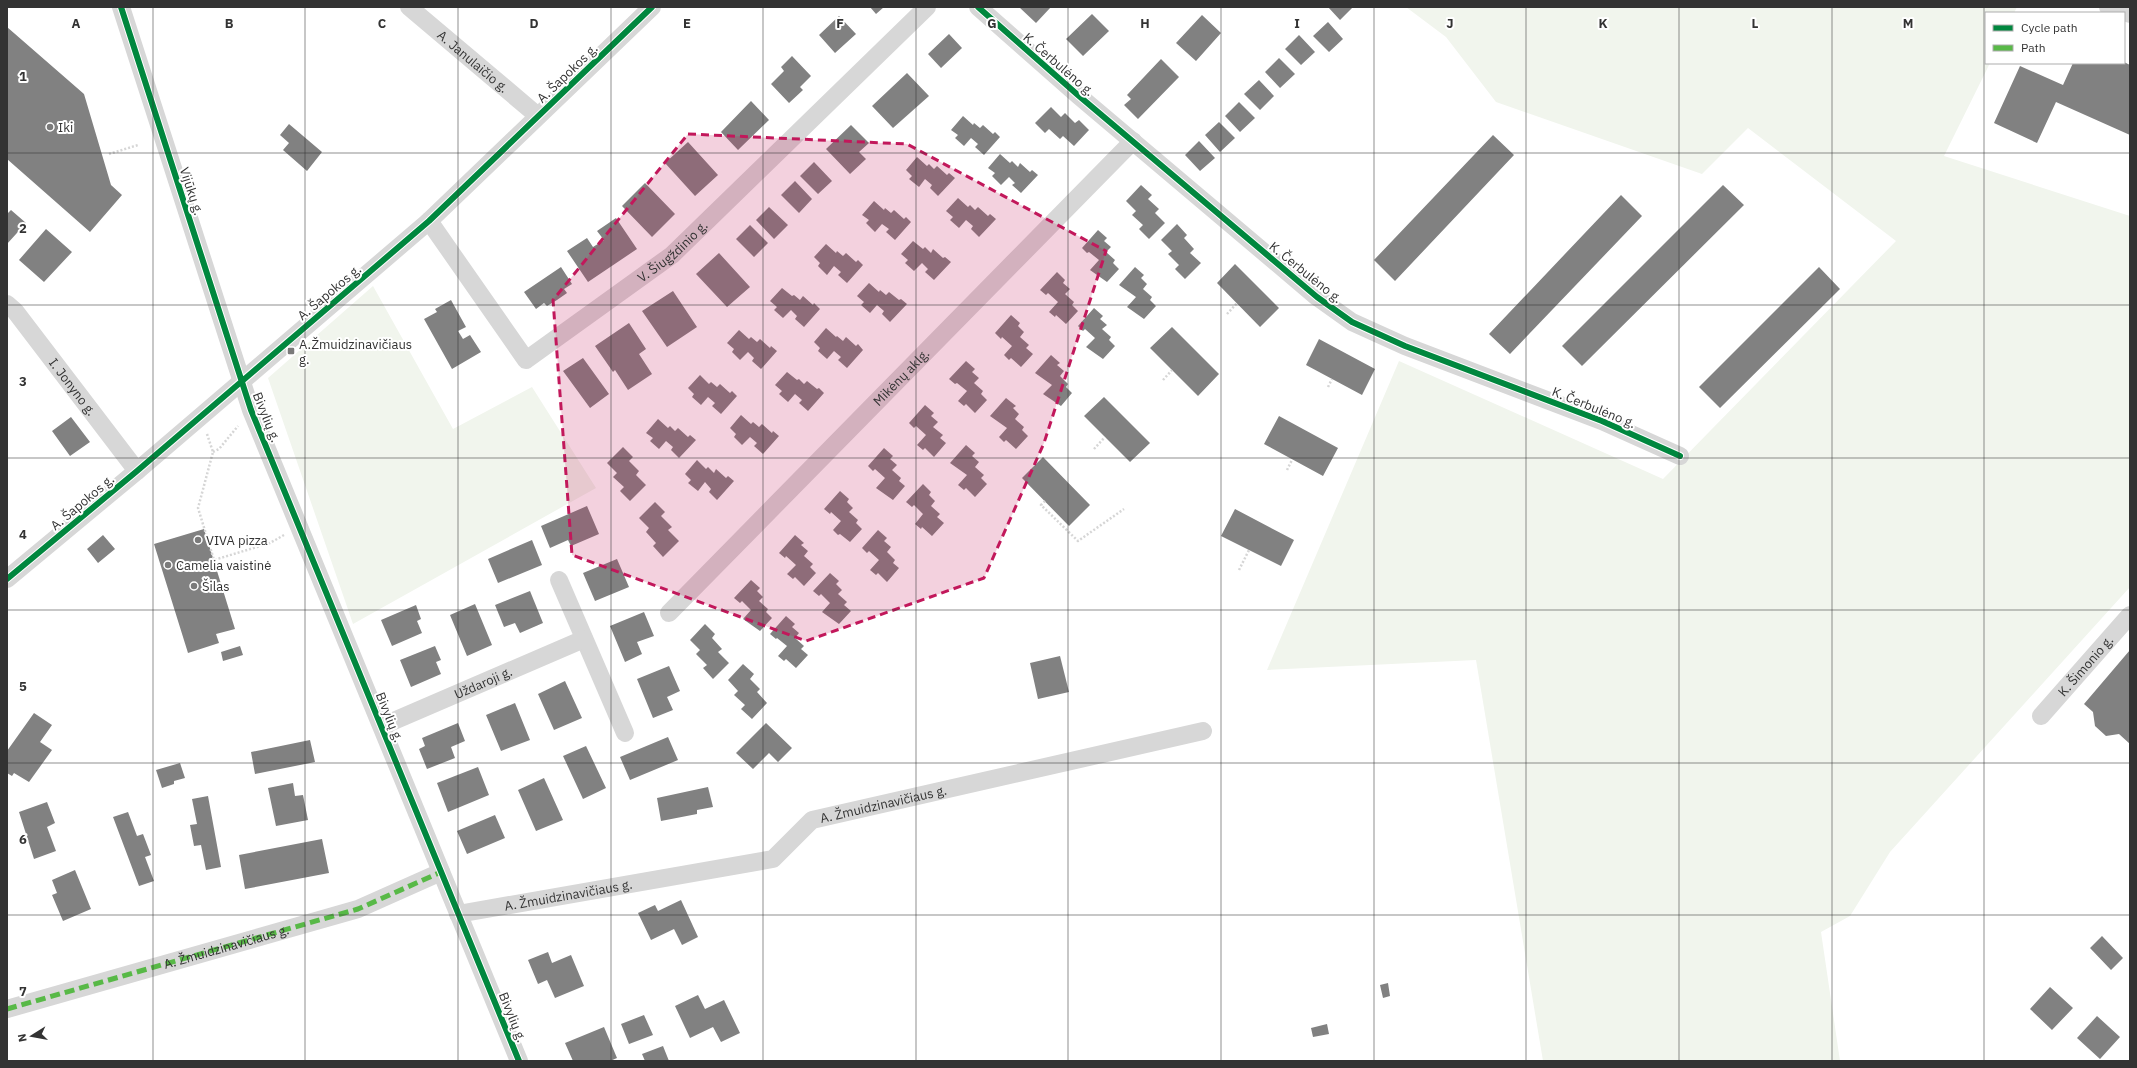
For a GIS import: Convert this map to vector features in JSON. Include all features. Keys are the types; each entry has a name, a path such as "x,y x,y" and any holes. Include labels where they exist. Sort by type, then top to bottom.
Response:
{"street":[{"name":"Vijūkų g.","path":"121,7 240,381"},
{"name":"A. Janulaičio g.","path":"409,7 538,116"},
{"name":"A. Šapokos g.","path":"7,579 429,221 652,7"},
{"name":"V. Šiugždinio g.","path":"429,221 526,360 672,254 927,7"},
{"name":"K. Čerbulėno g.","path":"978,7 1078,96 1317,297 1352,322 1405,346 1602,421 1680,456"},
{"path":"2108,7 2124,12"},
{"name":"Mikėnų aklg.","path":"669,613 1133,141"},
{"name":"I. Jonyno g.","path":"7,304 15,312 137,470"},
{"name":"Bivylių g.","path":"240,381 519,1061"},
{"path":"559,580 624,733"},
{"name":"K. Šimonio g.","path":"2040,716 2130,615"},
{"name":"Uždaroji g.","path":"382,726 584,639"},
{"name":"A. Žmuidzinavičiaus g.","path":"458,914 773,859 812,820 1203,731"},
{"name":"A. Žmuidzinavičiaus g.","path":"7,1009 358,909 441,872"}],"path":[{"path":"110,154 138,145"},
{"path":"1227,314 1237,303"},
{"path":"1163,380 1172,370"},
{"path":"1328,387 1332,379"},
{"path":"213,452 219,449 251,410"},
{"path":"198,418 204,426 213,452 198,508 214,560 270,543 300,527"},
{"path":"1094,449 1105,437"},
{"path":"1287,470 1292,460"},
{"path":"1045,501 1041,506 1078,541 1124,509"},
{"path":"1239,570 1249,550"}],"highlighted area":[{"path":"688,134 907,144 1106,251 1044,443 984,578 806,641 572,555 553,300"}],"shaded area":[{"path":"1406,7 2017,7 2014,12 1985,12 1985,64 1990,64 1944,156 2130,216 2130,587 1890,852 1850,916 1821,932 1840,1061 1543,1061 1476,660 1267,670 1399,361 1663,479 1896,241 1748,128 1702,174 1496,102 1446,37"},
{"path":"373,286 453,429 532,387 596,488 353,624 268,378"}],"building":[{"path":"870,7 884,7 876,14"},
{"path":"1019,7 1051,7 1036,23"},
{"path":"1328,7 1353,7 1340,20"},
{"path":"1092,14 1109,31 1083,56 1066,39"},
{"path":"1202,15 1221,33 1196,61 1176,43"},
{"path":"839,16 856,34 835,53 819,35"},
{"path":"1328,22 1343,39 1329,52 1313,36"},
{"name":"Iki","path":"7,27 84,94 111,185 122,195 90,232 7,159"},
{"path":"949,34 962,48 941,68 928,54"},
{"path":"1299,35 1315,52 1301,65 1285,49"},
{"path":"792,56 811,76 800,87 803,90 789,103 771,84 784,71 781,67"},
{"path":"1279,58 1295,74 1280,88 1265,72"},
{"path":"1161,59 1179,77 1138,119 1124,105 1131,99 1127,95"},
{"path":"2125,62 2130,65 2130,135 2056,102 2037,143 1994,123 2020,66 2063,85 2073,64 2125,64"},
{"path":"907,73 929,96 893,128 872,106"},
{"path":"1259,80 1274,96 1260,110 1244,94"},
{"path":"751,101 769,120 738,150 721,132"},
{"path":"1239,102 1255,118 1240,132 1225,116"},
{"path":"1051,107 1061,117 1065,113 1075,123 1079,120 1089,130 1074,146 1063,136 1060,139 1049,129 1045,133 1035,123"},
{"path":"963,116 973,125 974,123 980,128 983,125 993,134 995,132 1000,137 984,155 975,147 978,144 971,138 964,146 955,138 958,135 951,130"},
{"path":"1219,122 1235,138 1220,152 1205,135"},
{"path":"289,124 322,152 307,171 283,150 289,143 280,135"},
{"path":"851,125 869,143 859,152 866,159 850,174 826,149"},
{"path":"1493,135 1514,155 1395,281 1374,260"},
{"path":"1199,141 1215,158 1200,171 1185,155"},
{"path":"688,142 718,175 695,196 665,163"},
{"path":"1000,154 1010,163 1012,161 1018,167 1020,163 1030,172 1032,170 1038,175 1021,193 1012,185 1015,183 1009,177 1001,185 992,176 995,173 988,168"},
{"path":"917,157 927,166 929,164 934,169 937,166 947,175 949,173 955,178 938,196 930,188 932,185 925,179 919,187 909,179 912,176 906,170"},
{"path":"814,162 832,181 818,194 800,176"},
{"path":"795,181 812,199 799,213 781,195"},
{"path":"645,183 675,214 652,237 622,206"},
{"path":"1141,185 1152,195 1148,199 1159,209 1155,213 1165,223 1149,239 1139,229 1143,225 1132,215 1136,211 1126,201"},
{"path":"1723,185 1744,205 1582,366 1562,346"},
{"path":"1621,195 1642,216 1510,354 1489,334"},
{"path":"958,198 968,207 970,205 975,210 978,207 988,216 990,214 996,219 979,237 971,229 973,226 966,220 959,228 950,220 953,217 946,211"},
{"path":"874,201 884,210 885,208 891,213 894,210 904,219 906,217 911,222 895,240 886,232 889,229 882,224 875,232 866,223 869,220 862,215"},
{"path":"769,207 788,225 774,239 756,220"},
{"path":"11,210 26,223 7,244 7,214"},
{"path":"616,218 637,249 588,282 567,251 587,238 593,247 604,240 597,231"},
{"path":"1177,224 1187,235 1184,238 1194,249 1190,253 1201,263 1185,279 1175,269 1179,265 1168,254 1172,251 1161,240"},
{"path":"750,225 768,243 754,257 736,239"},
{"path":"46,229 72,252 44,282 19,260"},
{"path":"1098,230 1107,238 1104,241 1111,247 1106,252 1115,260 1113,263 1119,269 1107,282 1090,270 1099,260 1089,252 1087,253 1082,248"},
{"path":"913,241 923,249 925,247 931,253 933,249 943,258 945,257 951,262 934,280 925,272 928,269 922,263 914,271 905,263 908,260 901,254"},
{"path":"826,244 836,253 837,251 843,256 846,253 856,262 858,260 863,265 847,283 838,275 841,272 834,266 827,275 818,266 820,263 814,257"},
{"path":"719,253 750,287 727,307 696,274"},
{"path":"1235,264 1279,308 1260,327 1217,283"},
{"path":"561,267 572,284 564,289 567,293 547,306 544,303 536,309 524,292"},
{"path":"1135,267 1144,275 1141,278 1147,284 1143,289 1152,297 1150,300 1156,306 1144,319 1127,307 1136,297 1119,285"},
{"path":"1819,267 1840,289 1720,408 1699,387"},
{"path":"1057,272 1065,280 1063,283 1070,289 1065,294 1074,302 1072,305 1078,311 1066,324 1056,315 1055,317 1049,312 1058,302 1048,293 1046,295 1040,290"},
{"path":"869,283 879,292 880,290 886,295 889,292 907,304 890,322 882,314 884,311 877,305 870,313 861,305 864,302 857,296"},
{"path":"782,288 800,300 803,296 820,309 804,327 795,319 797,316 791,310 783,318 774,310 777,307 770,301"},
{"path":"673,291 697,327 667,347 642,311"},
{"path":"451,300 466,327 458,331 463,339 470,335 481,352 452,369 424,319 437,312 435,309"},
{"path":"1094,308 1103,316 1100,319 1107,325 1102,329 1111,337 1109,340 1115,346 1103,359 1086,347 1095,338 1085,329 1083,331 1078,326"},
{"path":"1011,315 1020,323 1018,326 1024,332 1020,337 1029,345 1026,348 1033,354 1021,367 1011,358 1009,360 1004,355 1012,346 995,333"},
{"path":"629,323 646,349 639,354 652,374 628,390 615,370 613,372 595,346"},
{"path":"1172,327 1219,374 1198,396 1150,348"},
{"path":"826,328 836,337 837,336 843,341 846,337 856,346 858,344 863,350 847,368 838,360 841,357 834,351 827,359 818,351 820,348 814,342"},
{"path":"739,330 749,339 751,337 757,342 760,339 770,348 771,346 777,351 761,369 752,361 754,358 748,352 740,360 732,352 734,349 727,343"},
{"path":"1319,339 1375,369 1362,395 1306,365"},
{"path":"1051,355 1060,363 1057,365 1064,371 1060,376 1068,384 1066,387 1072,393 1061,406 1043,394 1052,385 1035,373"},
{"path":"583,358 609,394 590,408 563,371"},
{"path":"966,361 975,369 972,372 979,378 974,383 983,391 981,394 987,400 975,413 966,404 964,406 958,401 967,391 949,379"},
{"path":"787,372 797,380 799,379 804,384 807,381 817,389 819,388 824,393 808,411 799,403 802,400 795,394 788,402 779,394 782,391 775,385"},
{"path":"700,375 709,384 711,382 717,387 720,384 730,393 732,391 737,396 721,414 712,406 715,403 708,397 701,405 692,397 694,394 688,388"},
{"path":"1104,397 1150,443 1130,462 1084,416"},
{"path":"1006,398 1016,406 1013,408 1019,414 1015,419 1024,427 1022,430 1028,436 1016,449 1006,440 1004,442 999,437 1007,428 990,416"},
{"path":"925,405 934,413 931,416 938,422 933,427 943,435 940,438 946,443 934,457 925,448 923,450 917,445 926,435 916,426 914,428 909,423"},
{"path":"741,415 751,424 753,422 759,427 762,424 772,433 773,431 779,436 763,454 754,446 757,443 750,437 742,445 734,437 736,434 730,428"},
{"path":"1279,416 1338,448 1323,476 1264,444"},
{"path":"71,417 90,442 70,456 52,431"},
{"path":"658,419 668,428 670,426 675,431 678,428 688,437 690,435 696,440 679,458 671,450 673,447 666,441 659,449 650,441 653,438 646,433"},
{"path":"966,445 975,453 972,456 979,462 975,467 984,475 981,478 987,484 975,497 966,488 964,490 958,485 967,475 950,463"},
{"path":"623,447 633,457 629,461 639,471 636,475 646,485 630,501 620,491 624,487 613,477 617,473 607,463"},
{"path":"884,448 893,456 890,459 897,465 892,470 901,478 899,481 905,486 893,500 876,488 885,478 875,469 873,471 868,466"},
{"path":"1043,457 1090,505 1069,526 1022,478"},
{"path":"697,460 706,469 708,467 714,473 716,469 726,478 728,476 734,481 717,500 709,492 711,489 705,482 698,491 688,483 691,480 685,474"},
{"path":"923,484 931,492 929,495 935,501 931,506 940,514 937,517 944,523 932,536 922,527 921,529 915,524 923,514 914,505 912,507 906,502"},
{"path":"840,491 849,499 847,502 853,508 849,512 858,520 856,523 862,529 850,542 840,534 838,535 833,530 841,521 831,512 830,514 824,509"},
{"path":"655,502 665,512 661,516 672,527 668,530 679,541 663,557 653,546 656,543 646,532 649,528 639,518"},
{"path":"587,506 599,534 571,546 568,540 550,548 541,526"},
{"path":"1235,509 1294,540 1281,566 1221,536"},
{"name":"Šilas","path":"204,529 235,629 216,634 219,643 188,653 154,544"},
{"path":"878,530 887,538 884,541 891,547 887,552 895,560 893,563 899,568 887,582 878,573 876,575 870,570 879,560 869,551 867,553 862,548"},
{"path":"103,535 115,549 98,563 87,549"},
{"path":"795,535 804,543 801,545 808,551 804,556 813,564 810,567 816,573 804,586 795,577 793,579 787,574 796,565 786,556 785,558 779,553"},
{"path":"532,540 542,565 498,583 488,559"},
{"path":"617,559 629,587 595,601 583,573"},
{"path":"830,573 839,581 836,584 842,590 838,594 847,602 844,605 851,611 839,624 822,612 830,603 821,594 819,596 813,591"},
{"path":"751,580 760,588 757,591 763,597 759,601 768,609 766,612 772,618 760,631 743,619 751,610 742,601 740,603 734,598"},
{"path":"530,591 543,623 520,633 515,623 504,627 495,605"},
{"path":"475,604 492,645 467,656 450,615"},
{"path":"416,605 421,619 417,621 422,633 392,646 381,620"},
{"path":"644,612 654,636 637,642 642,654 625,662 610,626"},
{"path":"786,616 795,624 792,627 799,633 795,638 804,646 801,649 808,655 796,668 786,659 784,661 778,656 787,646 770,634"},
{"path":"705,624 715,634 712,638 722,649 718,652 729,663 713,679 703,668 707,665 696,654 700,650 690,640"},
{"path":"240,646 243,655 223,661 221,652"},
{"path":"435,646 441,660 436,662 441,674 411,687 400,660"},
{"path":"2130,650 2130,744 2119,734 2106,736 2095,726 2093,712 2084,704"},
{"path":"1060,656 1069,692 1038,699 1030,663"},
{"path":"743,664 754,674 750,679 760,689 757,692 767,703 752,719 741,709 745,705 734,695 738,691 728,680"},
{"path":"669,666 680,691 667,697 673,710 653,718 637,679"},
{"path":"565,681 582,718 554,730 538,694"},
{"path":"515,703 530,740 501,751 486,715"},
{"path":"34,713 52,725 40,742 52,750 29,782 14,773 12,776 7,773 7,751"},
{"path":"458,723 465,741 451,747 455,758 427,769 419,749 425,746 422,738"},
{"path":"766,723 792,748 778,762 769,753 753,769 736,753"},
{"path":"668,737 678,760 630,780 620,757"},
{"path":"310,740 315,762 255,774 251,752"},
{"path":"586,746 606,788 583,799 563,756"},
{"path":"180,763 185,778 174,781 174,784 162,788 156,770"},
{"path":"478,767 489,795 448,812 437,783"},
{"path":"544,778 563,820 536,831 518,790"},
{"path":"293,783 295,796 303,795 308,820 276,826 268,788"},
{"path":"708,787 713,807 697,810 697,814 661,821 657,798"},
{"path":"208,796 221,867 206,870 201,845 194,846 190,825 197,824 192,799"},
{"path":"47,802 55,823 47,827 56,851 34,859 19,812"},
{"path":"128,812 137,836 143,834 151,855 145,857 154,881 139,886 113,817"},
{"path":"495,815 505,838 467,854 457,831"},
{"path":"322,839 329,873 245,889 239,855"},
{"path":"75,870 91,909 63,921 52,895 57,893 52,880"},
{"path":"681,900 698,937 682,945 674,929 651,940 638,913 655,905 658,911"},
{"path":"2102,936 2123,958 2111,970 2090,948"},
{"path":"548,952 552,963 571,955 584,986 555,998 547,980 538,984 528,960"},
{"path":"1388,983 1390,996 1383,998 1380,985"},
{"path":"2050,987 2073,1008 2052,1030 2030,1009"},
{"path":"698,995 705,1009 724,1000 740,1033 721,1042 713,1027 690,1038 675,1006"},
{"path":"644,1015 653,1035 629,1044 621,1024"},
{"path":"2097,1016 2120,1037 2100,1059 2077,1038"},
{"path":"1327,1024 1329,1034 1313,1037 1311,1028"},
{"path":"604,1027 617,1058 610,1061 573,1061 565,1043"},
{"path":"663,1046 669,1061 645,1061 642,1054"}],"marked path":[{"path":"7,1009 358,909 441,872"}],"cycle path":[{"path":"121,7 251,410 519,1061"},
{"path":"7,579 137,471 429,221 652,7"},
{"path":"978,7 1079,96 1317,297 1352,322 1405,346 1602,421 1680,456"}],"place":[{"name":"Iki","path":"50,127"},
{"name":"A.Žmuidzinavičiaus g.","path":"291,351"},
{"name":"VIVA pizza","path":"198,540"},
{"name":"Camelia vaistinė","path":"168,565"},
{"name":"Šilas","path":"194,586"}]}
